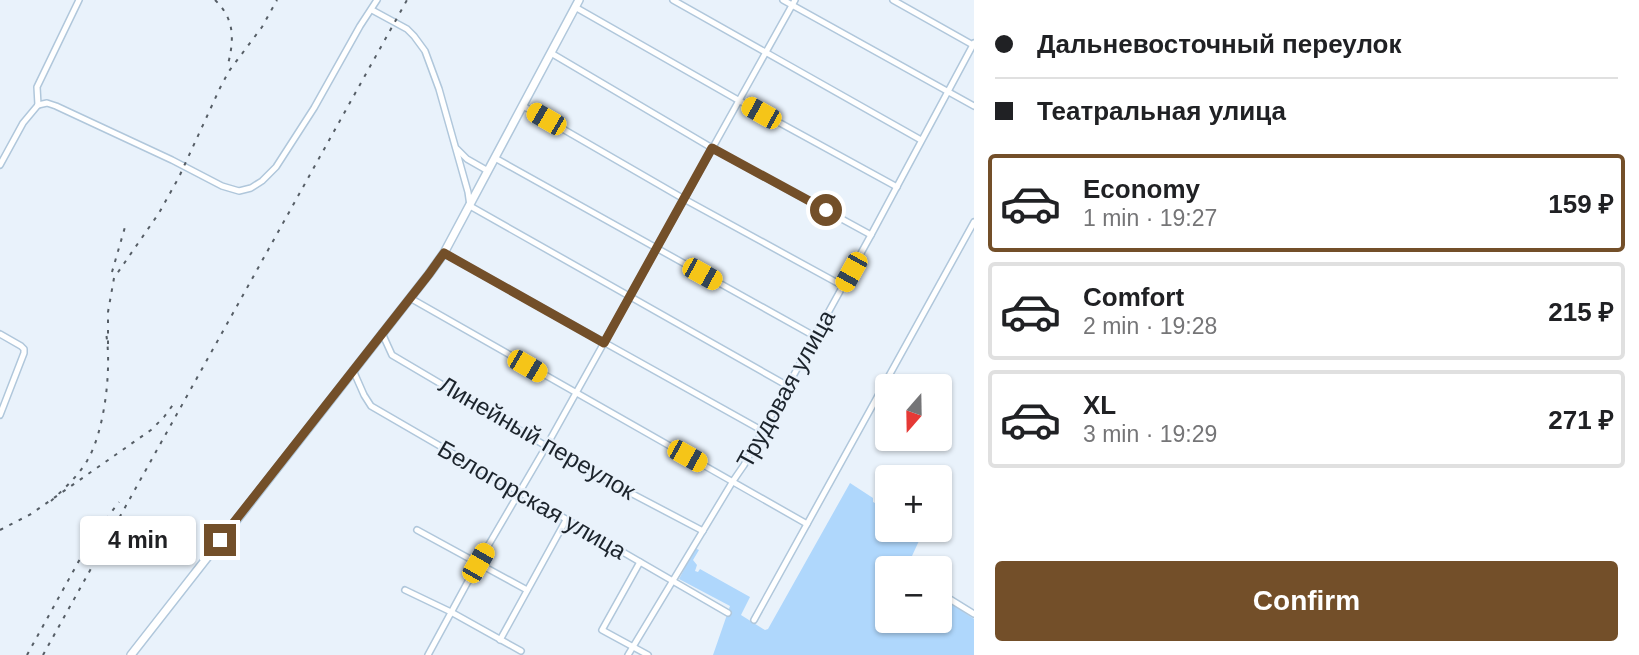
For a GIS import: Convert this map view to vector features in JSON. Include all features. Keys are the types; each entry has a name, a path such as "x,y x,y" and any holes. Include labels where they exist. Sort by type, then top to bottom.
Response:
{"main road":[{"path":"131,655 444,253 577,4"}],"street":[{"path":"38,105 37,87 79,0"},
{"path":"0,165 23,123 38,105 47,103 222,186 239,191 251,188 276,167 377,0"},
{"path":"673,0 921,140"},
{"path":"783,0 793,3 974,106"},
{"path":"893,0 973,44"},
{"path":"428,655 793,3"},
{"path":"577,4 738,100 897,187"},
{"path":"372,10 407,29 425,51 439,89 470,206 788,386"},
{"name":"Трудовая улица","path":"628,655 744,465 872,235 973,44"},
{"path":"551,54 712,148 872,235"},
{"path":"523,106 684,199 843,286"},
{"path":"454,145 467,159 488,171"},
{"path":"495,158 816,337"},
{"path":"754,620 974,222"},
{"path":"444,253 763,431"},
{"path":"410,298 807,524"},
{"name":"Линейный переулок","path":"382,333 392,355 585,469 703,531"},
{"path":"0,334 24,349 0,415"},
{"name":"Белогорская улица","path":"353,370 371,406 728,612"},
{"path":"500,640 566,520"},
{"path":"417,530 527,590"},
{"path":"640,562 602,630 648,655"},
{"path":"405,590 451,612 521,652"},
{"path":"952,600 974,614"}],"shaded area":[{"path":"850,483 873,498 875,542 918,542 912,556 875,556 875,633 952,633 952,604 974,619 974,655 713,655 730,606 679,579 695,548 699,550 693,560 697,565 695,571 700,569 750,597 741,615 765,630"}],"railway":[{"path":"215,0 227,15 232,32 227,68"},
{"path":"108,344 108,312 114,278 159,213 229,71 262,27 277,0"},
{"path":"43,655 407,0"},
{"path":"112,272 125,227"},
{"path":"51,501 83,467 98,433 106,398 106,333"},
{"path":"0,530 31,514 151,430 175,402"},
{"path":"27,655 91,539 119,502"}],"route":[{"path":"220,540 444,253 604,343 712,148 826,210"}]}
